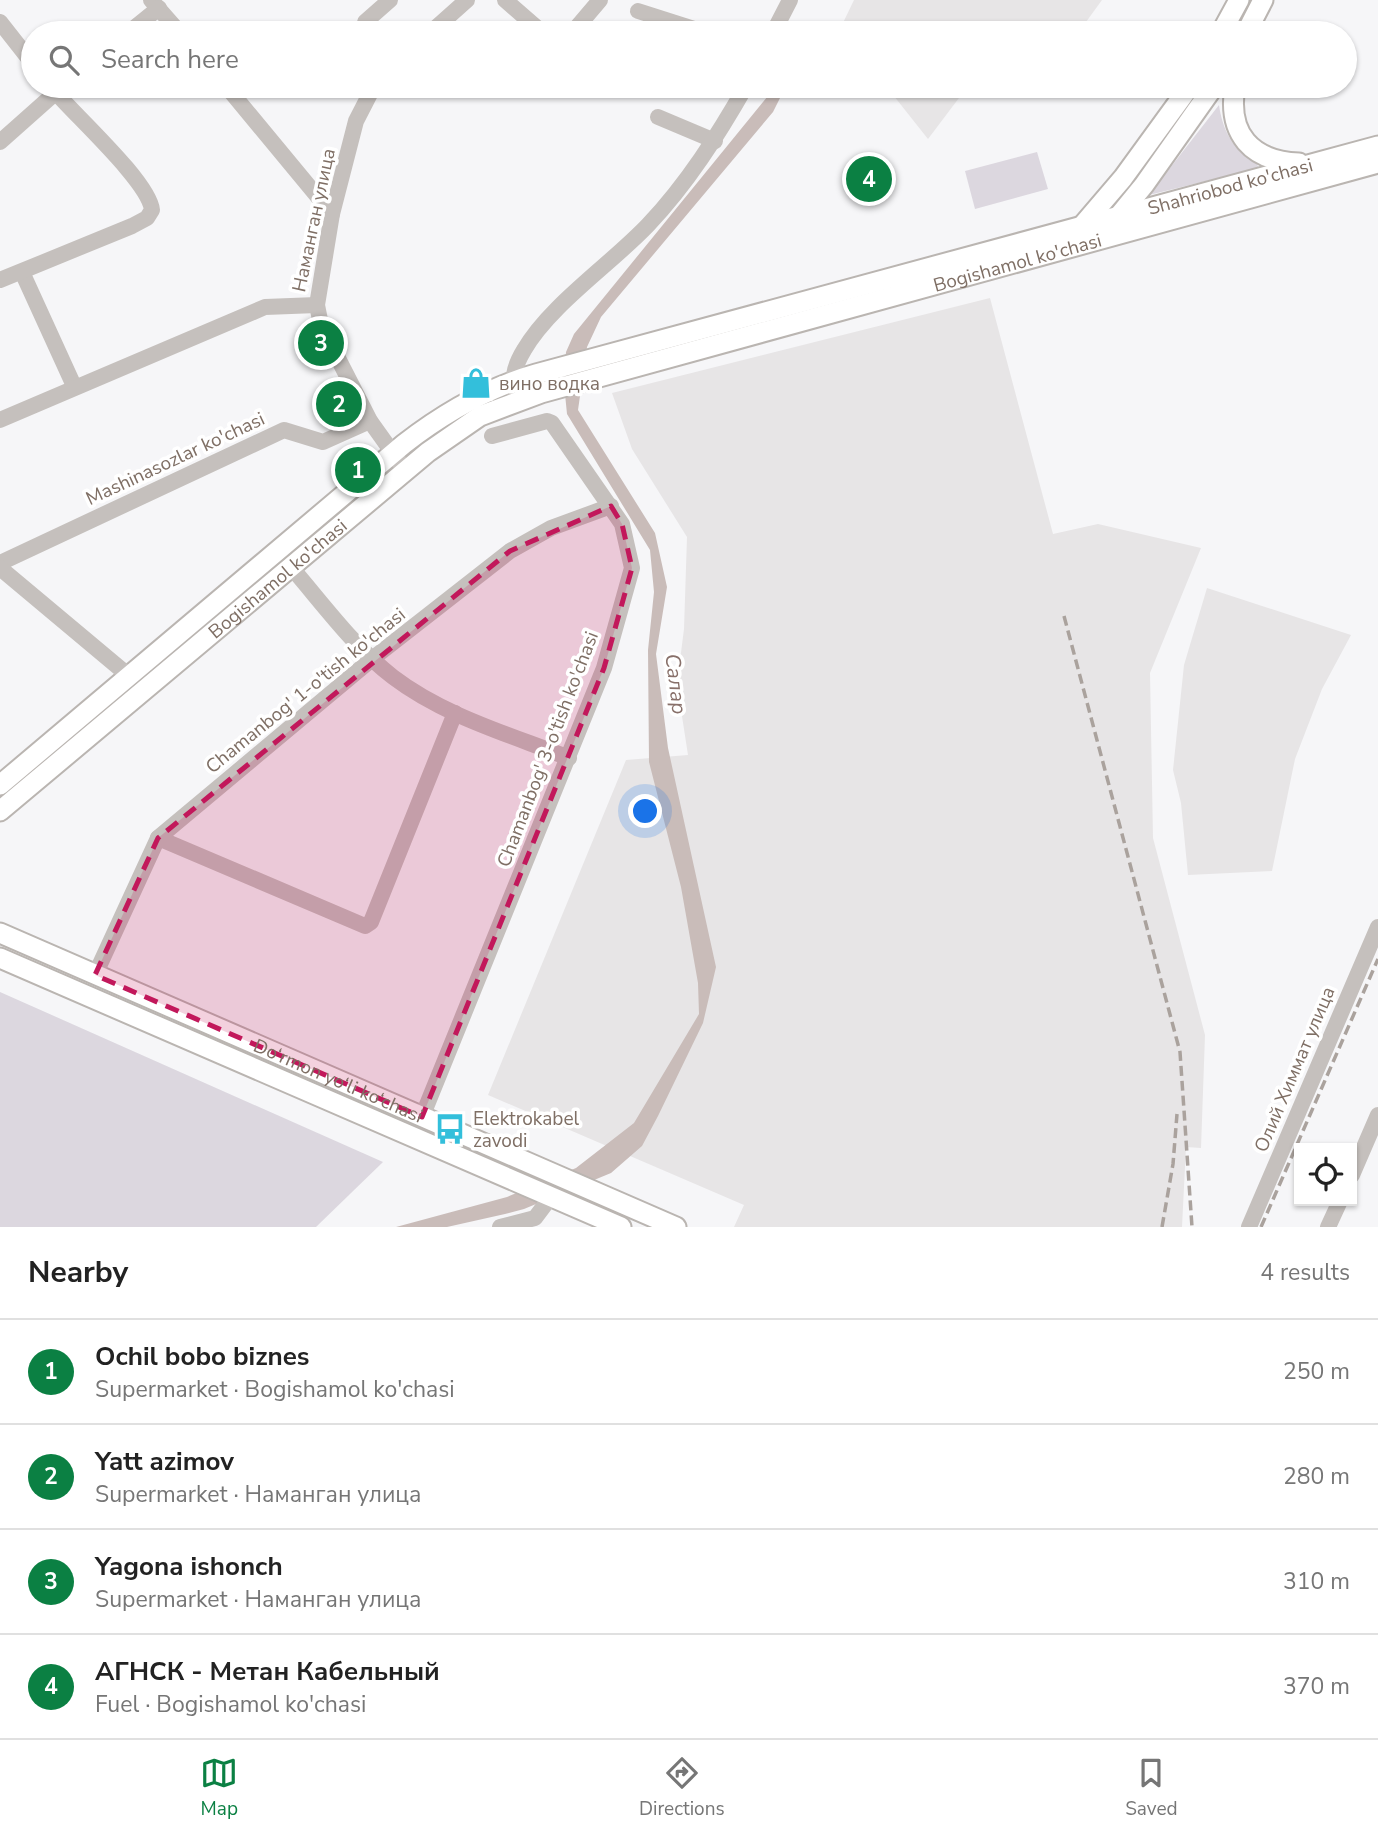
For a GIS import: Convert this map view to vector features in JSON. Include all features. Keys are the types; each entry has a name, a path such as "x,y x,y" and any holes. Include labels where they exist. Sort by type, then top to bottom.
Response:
{"main road":[{"path":"1228,21 1239,0"},
{"path":"1253,21 1264,0"},
{"path":"1082,226 1123,178 1180,98"},
{"path":"1098,240 1144,185 1206,98"},
{"path":"1235,98 1234,118 1240,134 1253,149 1279,162 1318,162"},
{"name":"Shahriobod ko'chasi","path":"1098,240 1177,209 1318,162 1378,146"},
{"name":"Shahriobod ko'chasi","path":"1082,226 1118,216 1177,209 1378,163"},
{"name":"Bogishamol ko'chasi","path":"949,272 1082,226 1098,240"},
{"name":"Bogishamol ko'chasi","path":"0,785 393,453 456,408 538,383 949,272 1098,240"},
{"name":"Bogishamol ko'chasi","path":"0,811 405,470 514,391"},
{"name":"Do‘rmon yo‘li ko‘chasi","path":"0,933 676,1227"},
{"name":"Do‘rmon yo‘li ko‘chasi","path":"0,958 621,1227"}],"street":[{"path":"366,21 390,0"},
{"path":"443,21 467,0"},
{"path":"505,0 529,21"},
{"path":"582,21 600,0"},
{"path":"780,21 790,0"},
{"path":"139,21 155,4 170,21"},
{"path":"638,11 669,21"},
{"path":"0,22 21,49"},
{"path":"0,142 46,98"},
{"path":"0,280 132,226 147,218 152,210 151,203 129,173 65,98"},
{"path":"236,98 332,214"},
{"name":"Наманган улица","path":"368,98 356,121 332,214 317,305 321,326 370,421 405,470"},
{"path":"514,391 524,349 542,325 649,225 715,141 739,98"},
{"path":"658,117 715,141"},
{"path":"22,272 74,386"},
{"path":"0,420 74,386 265,307 317,305"},
{"name":"Mashinasozlar ko'chasi","path":"0,566 285,430 323,442 370,421"},
{"name":"Chamanbog' 3-o'tish ko'chasi","path":"422,1116 604,668 632,568 622,524 580,467 552,422 547,421 492,436"},
{"name":"Chamanbog' 1-o'tish ko'chasi","path":"96,975 158,838 372,659 510,551 551,528 611,506"},
{"path":"0,566 129,676"},
{"path":"291,567 372,659 403,684 455,713 569,758"},
{"path":"158,838 365,926 371,922 455,713"},
{"name":"Олий Химмат улица","path":"1249,1227 1378,928"},
{"path":"1357,1163 1378,1115"},
{"path":"500,1227 535,1219 550,1198"},
{"path":"1328,1227 1338,1206"}],"highlighted area":[{"path":"611,506 622,524 632,568 604,668 422,1117 95,975 158,838 510,551"}],"shaded area":[{"path":"854,0 1102,0 1087,21 844,21"},
{"name":"Салар","path":"766,98 780,98 773,112 601,317 587,347 578,410 655,533 667,587 656,654 668,748 716,967 703,1023 642,1146 611,1173 524,1209 505,1214 447,1227 396,1227 507,1197 576,1168 634,1123 699,1014 698,983 681,887 649,762 648,650 654,592 650,550 567,414 564,384 566,352 574,334"},
{"path":"896,98 959,98 928,139"},
{"path":"1219,105 1229,137 1240,150 1254,159 1259,168 1149,195"},
{"path":"1037,152 1048,189 975,209 965,171"},
{"path":"990,298 1053,534 1098,524 1201,548 1150,673 1153,838 1205,1035 1201,1148 1186,1147 1182,1227 734,1227 744,1205 488,1095 626,760 688,755 677,684 684,629 687,537 632,449 612,393"},
{"path":"1207,588 1351,635 1322,689 1295,759 1272,871 1188,875 1181,803 1173,770 1184,665"},
{"path":"0,992 383,1162 316,1227 0,1227"}],"railway":[{"path":"1064,616 1180,1052 1192,1227"},
{"path":"1261,1227 1378,959"},
{"path":"1162,1227 1173,1164 1177,1114"}],"place":[{"name":"АГНСК - Метан Кабельный","path":"869,179"},
{"name":"Yagona ishonch","path":"321,343"},
{"name":"вино водка","path":"476,383"},
{"name":"Yatt azimov","path":"339,404"},
{"name":"Ochil bobo biznes","path":"358,470"},
{"name":"Elektrokabel zavodi","path":"450,1129"}]}
